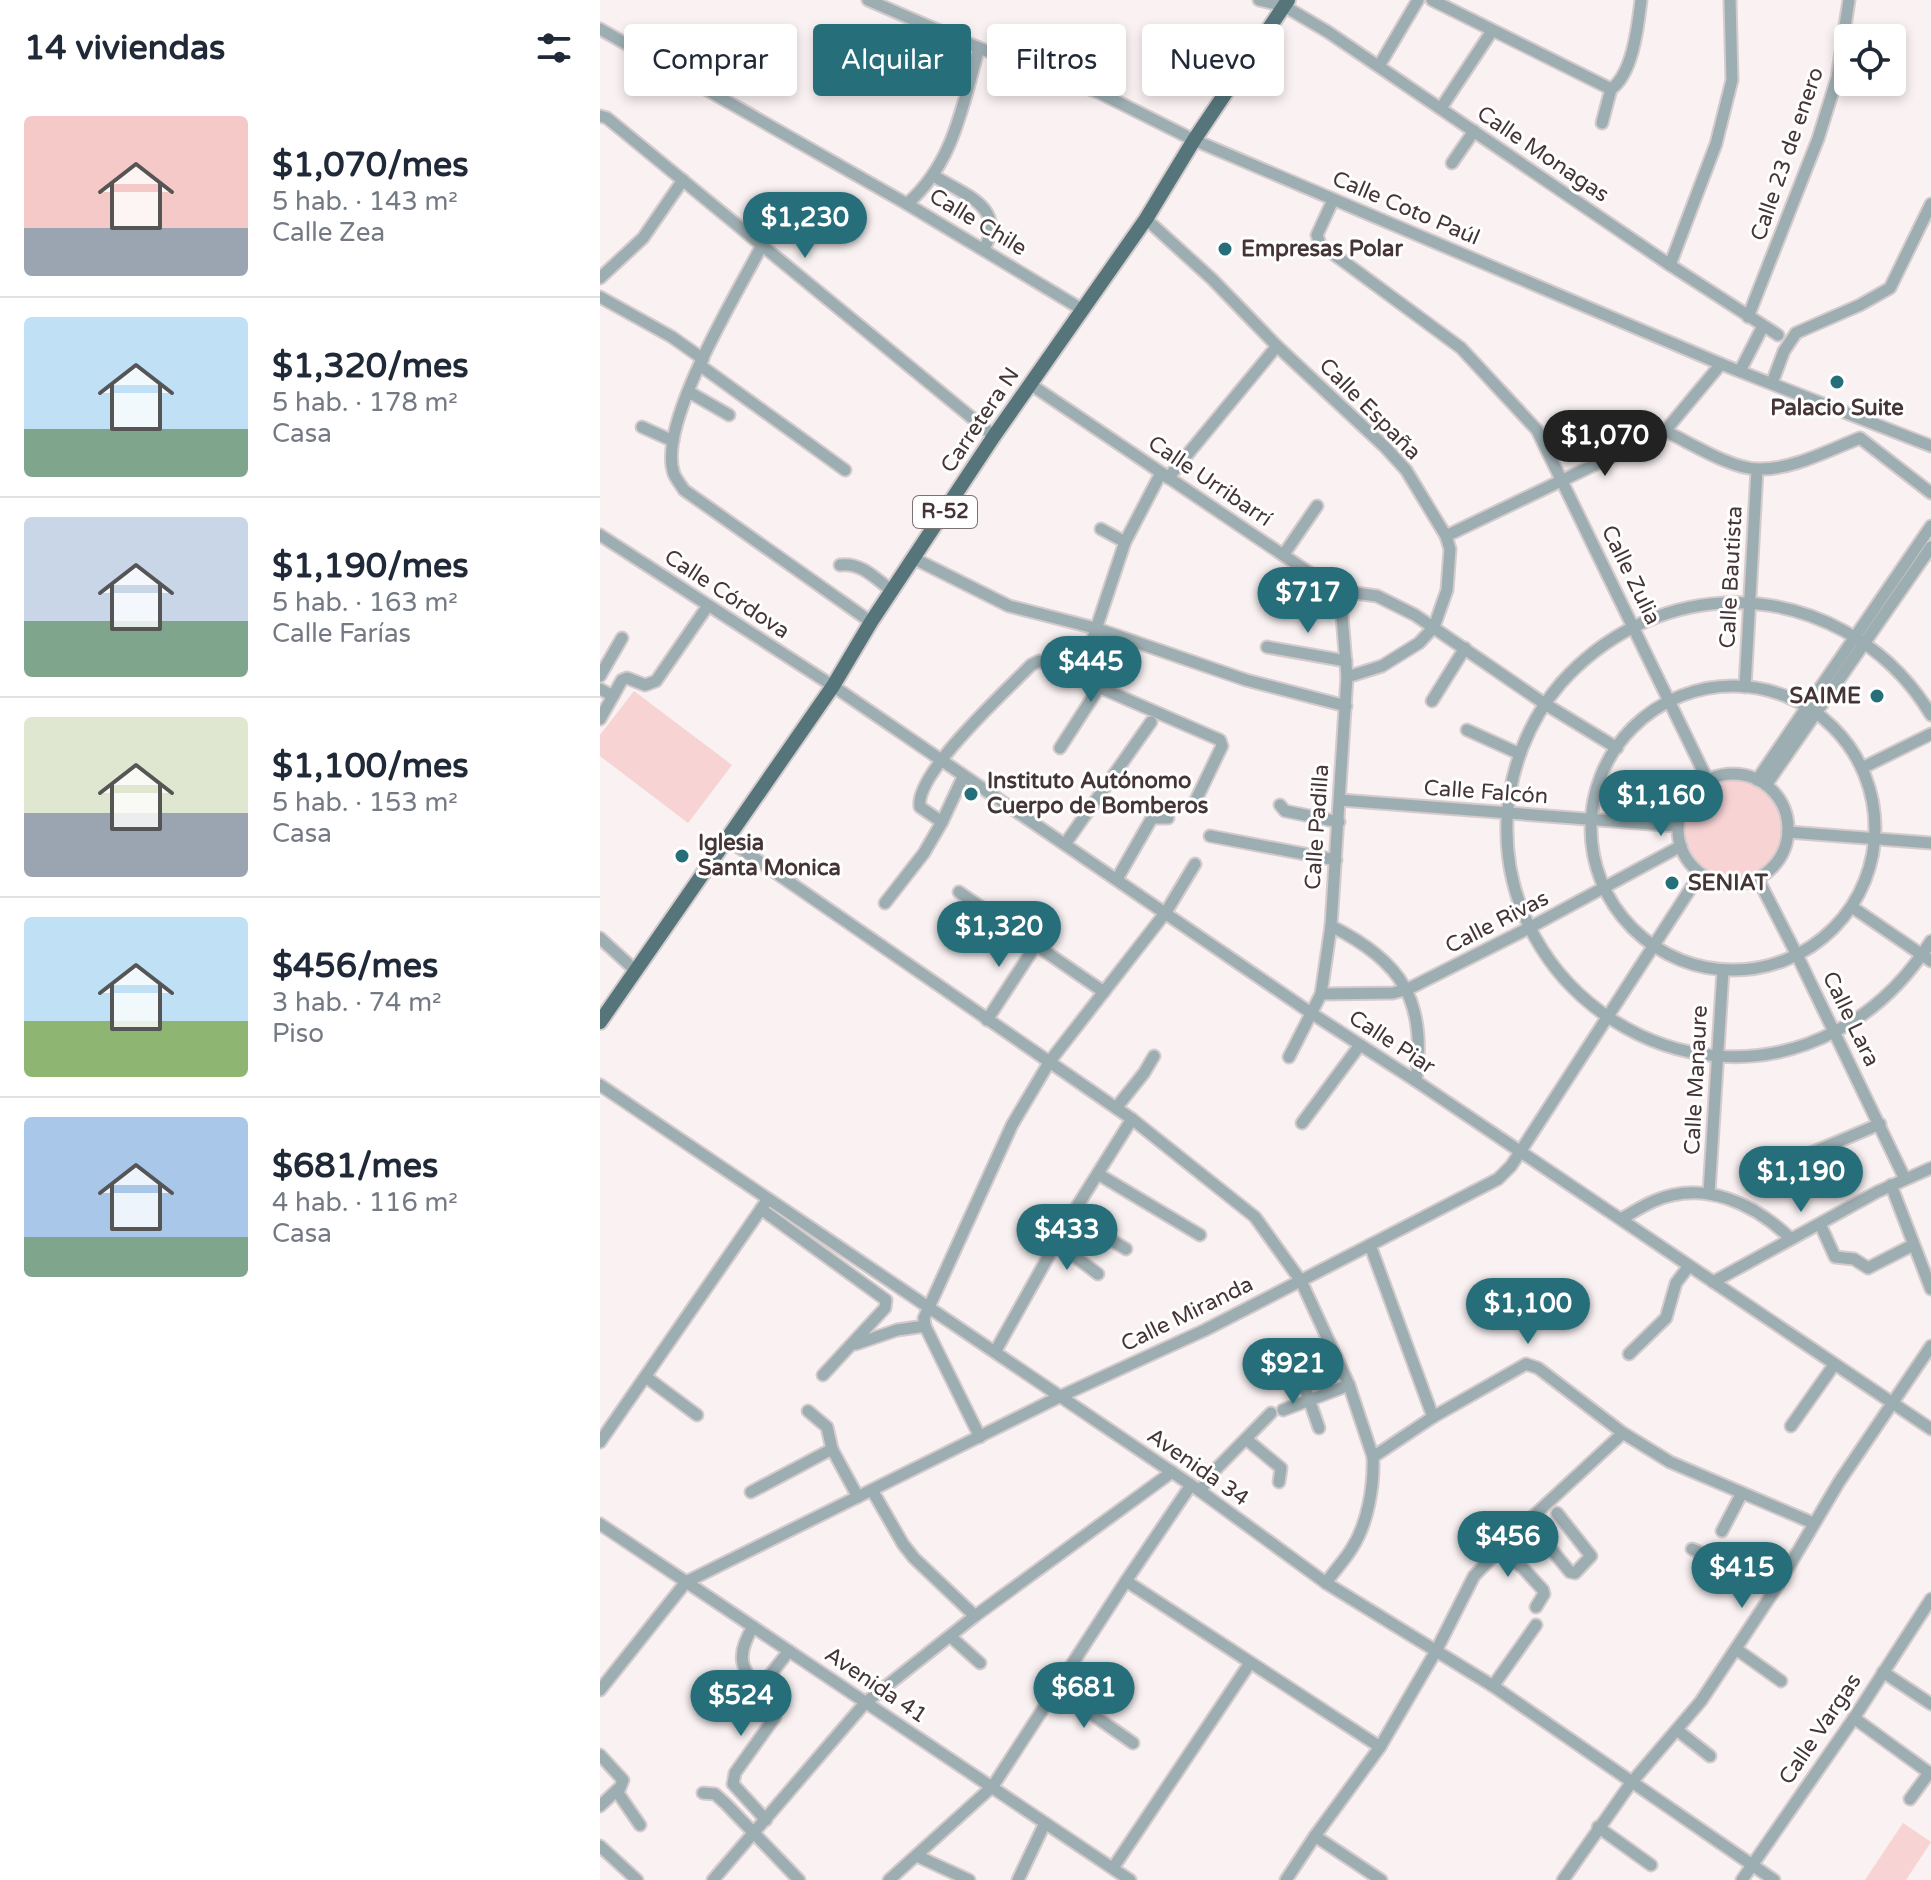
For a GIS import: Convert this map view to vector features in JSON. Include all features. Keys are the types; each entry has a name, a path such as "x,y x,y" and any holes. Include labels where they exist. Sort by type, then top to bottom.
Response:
{"main road":[{"name":"Carretera N","path":"600,1022 833,686 871,622 994,436 1146,219 1194,140 1286,3"}],"street":[{"name":"Calle Monagas","path":"1259,0 1286,3 1778,335"},
{"path":"1379,66 1418,0"},
{"path":"1432,0 1611,89"},
{"path":"1602,123 1611,89 1619,83 1637,32 1641,0"},
{"path":"1670,265 1716,144 1732,80 1730,0"},
{"name":"Calle 23 de enero","path":"1748,317 1818,139 1837,78 1849,0"},
{"name":"Calle Coto Paúl","path":"873,1 979,48 1100,93 1194,140 1721,364 1931,446"},
{"name":"Calle Chile","path":"600,29 907,204 1083,310"},
{"path":"1441,108 1492,31"},
{"path":"907,204 934,176 956,127 979,48"},
{"path":"600,116 607,118 994,436"},
{"path":"1452,163 1474,131"},
{"path":"934,176 987,209 992,223 991,237 984,249"},
{"path":"600,278 643,238 683,180"},
{"name":"Calle Zulia","path":"1333,200 1317,235 1320,244 1461,348 1537,430 1708,781"},
{"path":"1784,351 1778,335 1796,333 1890,288 1931,204"},
{"name":"Calle España","path":"1146,219 1212,279 1406,470 1446,536 1450,549 1447,590 1434,627"},
{"path":"761,247 677,418 673,441 674,474 684,490 871,622"},
{"path":"600,297 672,337 845,470"},
{"path":"1740,371 1763,326"},
{"path":"1772,383 1784,351 1796,333"},
{"path":"1079,680 1125,542 1164,476 1277,346"},
{"path":"1446,536 1665,431 1721,364"},
{"name":"Calle Urribarrí","path":"1030,384 1340,591 1377,596 1434,627 1545,704 1617,748"},
{"path":"689,392 729,415"},
{"path":"1860,438 1861,418"},
{"path":"642,427 673,441"},
{"path":"1665,431 1724,459 1757,470 1801,460 1860,438"},
{"path":"1860,438 1931,493"},
{"name":"Calle Bautista","path":"1745,687 1757,470"},
{"path":"1284,554 1317,506"},
{"path":"1762,782 1860,640 1931,526"},
{"path":"1101,529 1125,542"},
{"name":"Calle Córdova","path":"600,535 833,686"},
{"path":"1860,640 1931,547"},
{"path":"915,559 1009,606 1095,628 1246,680 1346,706"},
{"path":"840,565 860,567 892,591"},
{"name":"Calle Padilla","path":"1289,1057 1321,994 1331,926 1347,677 1340,591"},
{"path":"1931,715 1903,677 1860,640 1806,614 1750,603 1691,607 1633,627 1584,659 1545,704 1520,754 1507,813 1509,864 1517,897 1529,928 1562,978 1608,1017 1660,1043 1717,1055 1751,1055 1777,1051 1835,1032 1889,994 1926,958 1931,941"},
{"path":"600,719 622,680 627,678 645,685 656,681 707,607"},
{"path":"1347,677 1382,666 1419,643 1434,627"},
{"path":"600,676 622,638"},
{"path":"1267,647 1346,661"},
{"path":"1432,701 1465,648"},
{"path":"942,822 919,804 925,785 941,759 1031,665 1039,661 1220,740 1222,746 1196,800"},
{"name":"Calle Piar","path":"833,686 1311,1013 1931,1429"},
{"path":"1745,687 1777,693 1812,710 1846,741 1862,768 1874,803 1875,840 1867,876 1852,907 1827,935 1797,955 1762,967 1723,970 1679,960 1654,946 1630,926 1604,888 1593,855 1591,819 1599,782 1617,748 1641,721 1671,702 1707,689 1745,687"},
{"path":"600,689 613,696"},
{"path":"1060,748 1098,689"},
{"path":"1065,844 1151,722"},
{"path":"1467,730 1520,754"},
{"path":"1862,768 1931,734"},
{"path":"1737,775 1762,782 1783,806 1788,832 1779,859 1758,879 1731,884 1700,874 1688,862 1681,846 1678,826 1687,800 1708,781 1737,775"},
{"path":"885,903 924,853 963,777"},
{"name":"Calle Falcón","path":"1340,800 1678,826"},
{"path":"1280,805 1285,811 1339,822"},
{"path":"1117,879 1152,818 1168,818"},
{"path":"1788,832 1931,843"},
{"path":"1210,836 1336,860"},
{"path":"727,839 1132,1119 1255,1217 1301,1281 1349,1385 1373,1457 1373,1481 1363,1523 1353,1547 1326,1583"},
{"name":"Calle Rivas","path":"1321,994 1393,993 1408,989 1681,846"},
{"path":"980,1437 925,1326 928,1307 1012,1125 1050,1061 1166,912 1195,864"},
{"name":"Calle Miranda","path":"600,1690 686,1582 1061,1396 1205,1330 1498,1179 1506,1173 1520,1152 1700,874"},
{"name":"Calle Lara","path":"1758,879 1905,1179"},
{"path":"959,892 1104,992"},
{"path":"1852,907 1926,958"},
{"path":"1331,926 1365,944 1408,989 1418,1033 1416,1081"},
{"path":"600,938 636,971"},
{"path":"987,1020 1036,945"},
{"name":"Calle Manaure","path":"1709,1193 1723,970"},
{"path":"1302,1123 1360,1045"},
{"path":"1116,1108 1154,1056"},
{"name":"Avenida 34","path":"600,1085 764,1204 928,1307 1061,1396 1196,1488 1326,1583 1493,1686 1774,1880"},
{"path":"995,1352 1071,1216 1132,1119"},
{"path":"1804,1156 1880,1124"},
{"path":"1713,1282 1891,1185 1931,1168"},
{"path":"1098,1174 1200,1235"},
{"path":"1891,1185 1931,1289"},
{"path":"1621,1219 1670,1196 1709,1193 1762,1213 1791,1239"},
{"path":"600,1442 764,1204 886,1300 885,1308 854,1345"},
{"path":"1071,1216 1126,1249"},
{"path":"1820,1224 1835,1257 1854,1259 1868,1268 1913,1245"},
{"path":"1057,1243 1098,1274"},
{"path":"1370,1245 1433,1417"},
{"path":"1629,1354 1666,1318 1676,1283 1689,1266"},
{"path":"823,1375 838,1356 854,1345 897,1330 925,1326"},
{"path":"1563,1880 1598,1827 1677,1730 1736,1649 1778,1585 1813,1523 1931,1346"},
{"path":"1373,1457 1433,1417 1531,1364 1623,1433 1670,1462 1813,1523"},
{"path":"1791,1426 1834,1365"},
{"path":"1300,1373 1319,1428"},
{"path":"646,1377 697,1415"},
{"path":"889,1880 993,1786 1126,1581 1196,1488 1277,1411 1349,1385"},
{"path":"808,1411 827,1427 832,1449 858,1497"},
{"path":"1286,1880 1380,1747 1436,1651 1474,1576 1498,1549 1623,1433"},
{"path":"1246,1439 1281,1468 1279,1482"},
{"path":"751,1492 832,1449"},
{"path":"713,1880 865,1703 975,1616 1172,1472"},
{"path":"872,1490 914,1558 975,1616"},
{"path":"1722,1531 1742,1493"},
{"path":"1528,1521 1570,1572 1575,1573 1591,1556 1557,1513"},
{"name":"Avenida 41","path":"600,1524 1130,1880"},
{"path":"1498,1549 1523,1568 1543,1590 1544,1594 1536,1607"},
{"path":"1692,1549 1778,1585"},
{"path":"1126,1581 1380,1747"},
{"name":"Calle Vargas","path":"1742,1880 1854,1718 1931,1599"},
{"path":"1493,1686 1536,1625"},
{"path":"753,1627 741,1651 741,1662 749,1677 759,1685 775,1717 735,1773 733,1784 766,1820"},
{"path":"951,1637 980,1663"},
{"path":"1736,1649 1781,1681"},
{"path":"759,1685 789,1651"},
{"path":"1113,1868 1250,1663"},
{"path":"1883,1672 1931,1704"},
{"path":"1056,1689 1133,1743"},
{"path":"1854,1718 1930,1773 1910,1799"},
{"path":"1677,1730 1710,1756"},
{"path":"600,1755 623,1780 600,1806"},
{"path":"618,1789 640,1825"},
{"path":"703,1793 715,1794 799,1880"},
{"path":"1018,1880 1045,1823"},
{"path":"1598,1827 1651,1865"},
{"path":"1315,1836 1381,1880"},
{"path":"600,1846 637,1880"},
{"path":"917,1856 969,1880"}],"shaded area":[{"path":"634,691 732,765 688,823 600,756 600,735"},
{"path":"1733,774 1754,778 1772,790 1784,808 1788,829 1784,850 1772,868 1754,880 1733,884 1712,880 1694,868 1682,850 1678,829 1682,808 1694,790 1712,778"},
{"path":"1903,1823 1931,1842 1906,1880 1865,1880"}],"place":[{"name":"Empresas Polar","path":"1225,249"},
{"name":"Palacio Suite","path":"1837,382"},
{"name":"SAIME","path":"1877,696"},
{"name":"Instituto Autónomo Cuerpo de Bomberos","path":"971,794"},
{"name":"Iglesia Santa Monica","path":"682,856"},
{"name":"SENIAT","path":"1672,883"}]}
